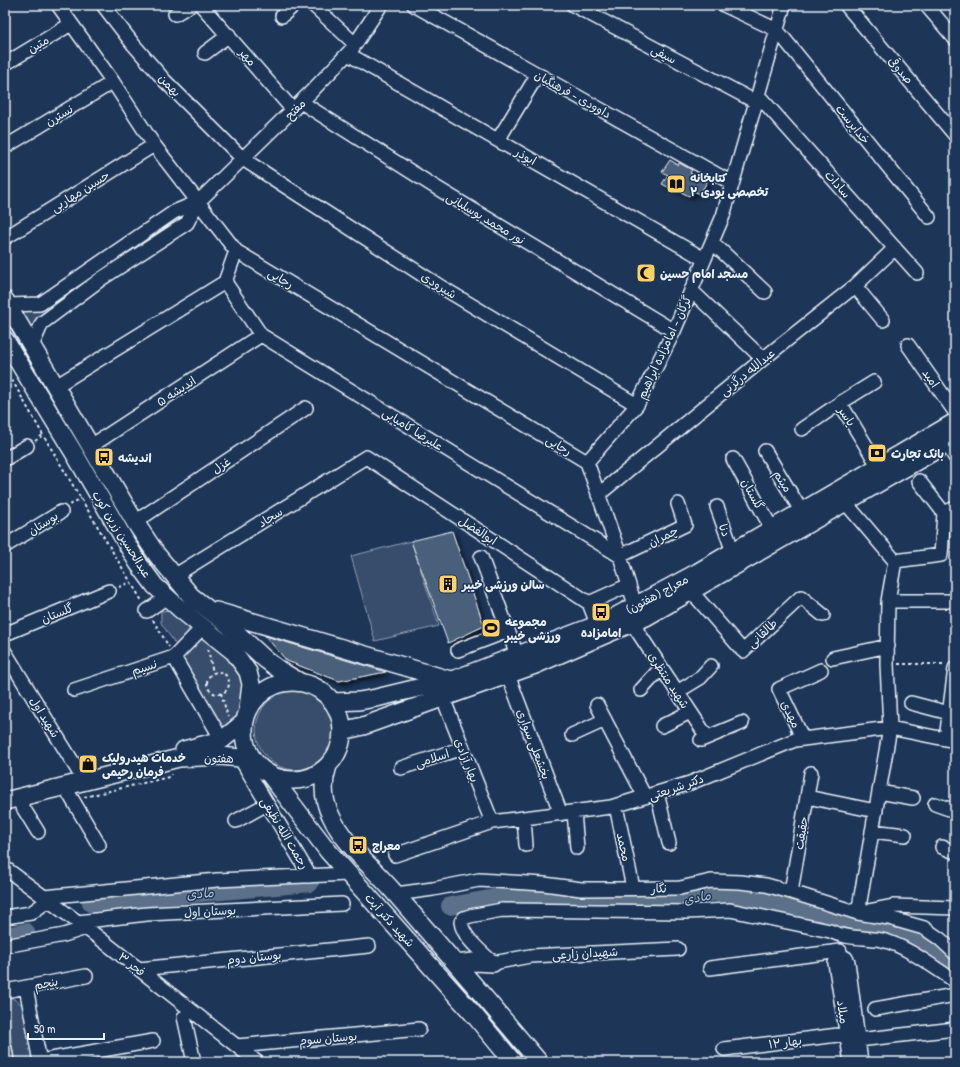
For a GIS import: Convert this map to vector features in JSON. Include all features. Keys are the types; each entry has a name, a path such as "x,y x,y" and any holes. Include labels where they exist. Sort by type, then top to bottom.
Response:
{"main road":[{"name":"عبدالحسین زرین کوب","path":"6,302 135,522 157,555 191,596 227,624 266,660 300,682"},
{"name":"عبدالحسین زرین کوب","path":"5,340 74,453 138,563 155,586 234,652 248,672 251,684 240,717"},
{"name":"معراج (هفتون)","path":"342,731 363,726 536,665 646,617 691,591 805,517 878,467 955,422"},
{"name":"معراج (هفتون)","path":"333,702 359,701 376,698 450,680 598,624 635,606 772,529 845,502 952,447"},
{"path":"206,609 450,680"},
{"path":"248,672 254,676 261,675 267,667 266,660"},
{"path":"9,798 222,740 240,717 257,696 270,687 284,682 300,682 313,685 324,692 333,702 338,711 342,731 341,744 336,756 328,766 315,775 300,780 285,780 264,771 248,754 243,739 240,717"},
{"path":"359,701 354,707 354,715 358,722 363,726"},
{"name":"هفتون","path":"83,778 179,758 221,756 240,758 264,771"},
{"name":"شهید دکتر آیت","path":"328,766 324,779 325,794 331,816 344,836 396,894 539,1062"},
{"name":"شهید دکتر آیت","path":"264,771 295,806 328,851 475,1016 513,1062"},
{"path":"9,798 65,787 83,778"},
{"path":"295,806 296,797 305,788 316,787 325,794"},
{"path":"456,964 473,962 493,963"},
{"path":"474,985 482,972 493,963"}],"street":[{"name":"رجایی","path":"58,5 113,82 154,145 236,251 587,462"},
{"name":"بهمن","path":"103,5 133,44 165,81 243,159"},
{"path":"175,14 191,5"},
{"name":"مهر","path":"201,5 297,106"},
{"path":"282,16 294,5"},
{"name":"ابوذر","path":"313,5 352,49 498,140 704,259"},
{"name":"مفتح","path":"32,346 42,323 101,279 187,223 198,202 297,106 352,49 381,5"},
{"name":"داوودی - فرهنگیان","path":"414,5 732,183"},
{"name":"سیفی","path":"573,5 757,99"},
{"path":"724,5 777,30"},
{"name":"گرکان - امامزاده ابراهیم","path":"587,462 637,405 674,330 712,242 723,216 784,5"},
{"name":"صدوقی","path":"846,5 955,135"},
{"path":"926,5 951,25 955,39"},
{"name":"متین","path":"5,64 71,24"},
{"name":"خداپرست","path":"777,30 929,217"},
{"path":"205,52 229,35"},
{"path":"498,140 538,74"},
{"name":"نسترن","path":"5,147 113,82"},
{"name":"سادات","path":"757,99 895,248 917,274"},
{"name":"نور محمد یوسلیانی","path":"297,106 674,330"},
{"name":"حسین مهاربی","path":"5,238 154,145"},
{"name":"شیرودی","path":"243,159 438,285 637,405"},
{"name":"مفتح","path":"6,302 40,304 174,212 198,202"},
{"path":"712,242 765,292"},
{"name":"عبدالله درگزنی","path":"598,495 763,359 855,286 895,248"},
{"path":"56,386 225,282 236,251"},
{"name":"علیرضا کامیابی","path":"225,282 261,335 620,556"},
{"path":"855,286 883,320"},
{"path":"691,290 763,359"},
{"name":"اندیشه ۵","path":"91,446 261,335"},
{"name":"امید","path":"908,345 955,412"},
{"path":"840,403 874,382"},
{"name":"یاسر","path":"802,429 840,403 878,467"},
{"name":"غزل","path":"135,522 306,408"},
{"path":"5,459 27,446"},
{"name":"میثم","path":"765,451 805,517"},
{"name":"سجاد","path":"174,576 366,457"},
{"name":"ابوالفضل","path":"366,457 589,603"},
{"name":"گلستان","path":"733,460 772,529"},
{"path":"587,462 620,556 635,606"},
{"path":"895,561 941,555 949,511 919,481"},
{"path":"845,502 895,561"},
{"name":"چمران","path":"620,556 686,525 678,504"},
{"name":"دنا","path":"717,507 733,552"},
{"name":"بوستان","path":"5,546 61,512"},
{"path":"481,557 517,655"},
{"path":"895,561 888,601 887,664 890,728 858,913 893,906 955,908"},
{"path":"598,624 589,603 629,585"},
{"name":"گلستان","path":"5,634 109,591"},
{"name":"طالقانی","path":"691,591 743,651 801,596 823,615"},
{"path":"147,611 167,597"},
{"path":"888,601 955,601"},
{"name":"شهید منتظری","path":"632,623 690,712 704,738 742,723"},
{"name":"نسیم","path":"74,690 174,657 203,627"},
{"path":"458,650 503,633"},
{"path":"833,658 888,646"},
{"name":"شهید اول","path":"6,656 83,778"},
{"path":"174,657 222,740"},
{"path":"677,692 700,678 710,666"},
{"path":"951,666 951,740"},
{"path":"641,690 661,668"},
{"name":"مهدی","path":"803,739 779,689 821,670"},
{"name":"بخشعلی سواری","path":"508,675 560,814"},
{"name":"بهار آزادی","path":"443,698 492,822"},
{"path":"911,703 952,708"},
{"path":"597,705 651,795 669,843"},
{"path":"662,726 690,712"},
{"path":"572,735 605,720"},
{"name":"دکتر شریعتی","path":"395,855 492,822 616,806 690,783 794,740 890,728 951,740"},
{"name":"اسلامی","path":"401,768 462,748"},
{"name":"رحمت الله نظیفی","path":"240,758 310,876 348,874"},
{"name":"حقیقت","path":"792,892 810,773"},
{"path":"65,787 99,845"},
{"path":"879,792 913,798"},
{"path":"807,797 876,811"},
{"path":"9,798 38,832"},
{"path":"236,820 267,804"},
{"path":"935,804 955,810"},
{"name":"محمد","path":"616,806 633,888"},
{"path":"574,812 577,848"},
{"path":"524,818 526,845"},
{"path":"872,831 905,835"},
{"path":"942,848 955,852"},
{"name":"فجر ۳","path":"5,868 82,925 257,1062"},
{"path":"5,917 31,913 47,899 217,880 310,876"},
{"name":"نگار","path":"396,894 433,889 479,880 544,884 581,889 680,888 711,881 740,882 766,885 858,913 889,918 924,928 940,939 955,953"},
{"name":"بوستان اول","path":"5,946 64,935 82,925 147,914 342,904"},
{"path":"493,963 470,940 462,929 461,922 464,918 502,910 686,912 730,910 830,931 839,936 882,940 908,950 955,981"},
{"path":"710,968 841,958 839,936"},
{"name":"بوستان دوم","path":"139,969 369,946"},
{"name":"شهیدان زارعی","path":"493,963 530,956 678,949"},
{"name":"میلاد","path":"841,958 846,1034 856,1053"},
{"name":"میلاد","path":"841,958 856,1053"},
{"name":"پنجم","path":"5,991 86,976"},
{"path":"26,987 40,1062 153,1041"},
{"path":"875,1009 955,996"},
{"path":"184,1017 194,1062"},
{"name":"بوستان سوم","path":"237,1046 419,1029"},
{"path":"856,1053 955,1029"},
{"name":"بهار ۱۲","path":"724,1049 846,1034"},
{"path":"5,1049 7,1062"}],"path":[{"path":"12,379 43,435 174,657"},
{"name":"بوستان","path":"61,512 81,498"},
{"path":"208,647 213,673"},
{"path":"887,664 951,666"},
{"path":"220,672 228,678 229,686 221,693 214,693 208,688 208,678 213,673 220,672"},
{"path":"221,693 240,717"}],"shaded area":[{"path":"190,208 185,220 31,334 18,309 39,307"},
{"path":"411,541 439,626 375,641 351,556"},
{"path":"173,610 190,627 184,639 176,645 161,623 161,611"},
{"path":"204,637 232,653 247,674 243,714 224,731 180,660"},
{"path":"296,690 311,693 324,702 333,715 336,730 333,745 324,758 311,767 296,770 281,767 268,758 259,745 256,730 259,715 268,702 281,693"},
{"path":"11,997 24,1006 34,1062 15,1062 6,1009"}],"building":[{"path":"670,160 678,165 679,163 692,170 690,173 707,182 700,194 694,191 689,196 662,184 668,175 662,172"},
{"name":"سالن ورزشی خیبر","path":"452,531 484,626 448,643 411,541"},
{"path":"265,636 386,672 339,681 287,661"}],"waterway":[{"name":"مادی","path":"91,903 310,883"},
{"name":"مادی","path":"450,906 506,896 568,896 644,902 679,901 713,892 773,902 840,922 866,924 906,934 942,952 955,964"},
{"name":"مادی","path":"5,936 26,932"}],"place":[{"name":"کتابخانه تخصصی یودی ۲","path":"676,184"},
{"name":"مسجد امام حسین","path":"646,273"},
{"name":"بانک تجارت","path":"877,453"},
{"name":"اندیشه","path":"104,457"},
{"name":"سالن ورزشی خیبر","path":"448,584"},
{"name":"امامزاده","path":"601,612"},
{"name":"مجموعه ورزشی خیبر","path":"491,628"},
{"name":"خدمات هیدرولیک فرمان رحیمی","path":"88,764"},
{"name":"معراج","path":"358,845"}]}
